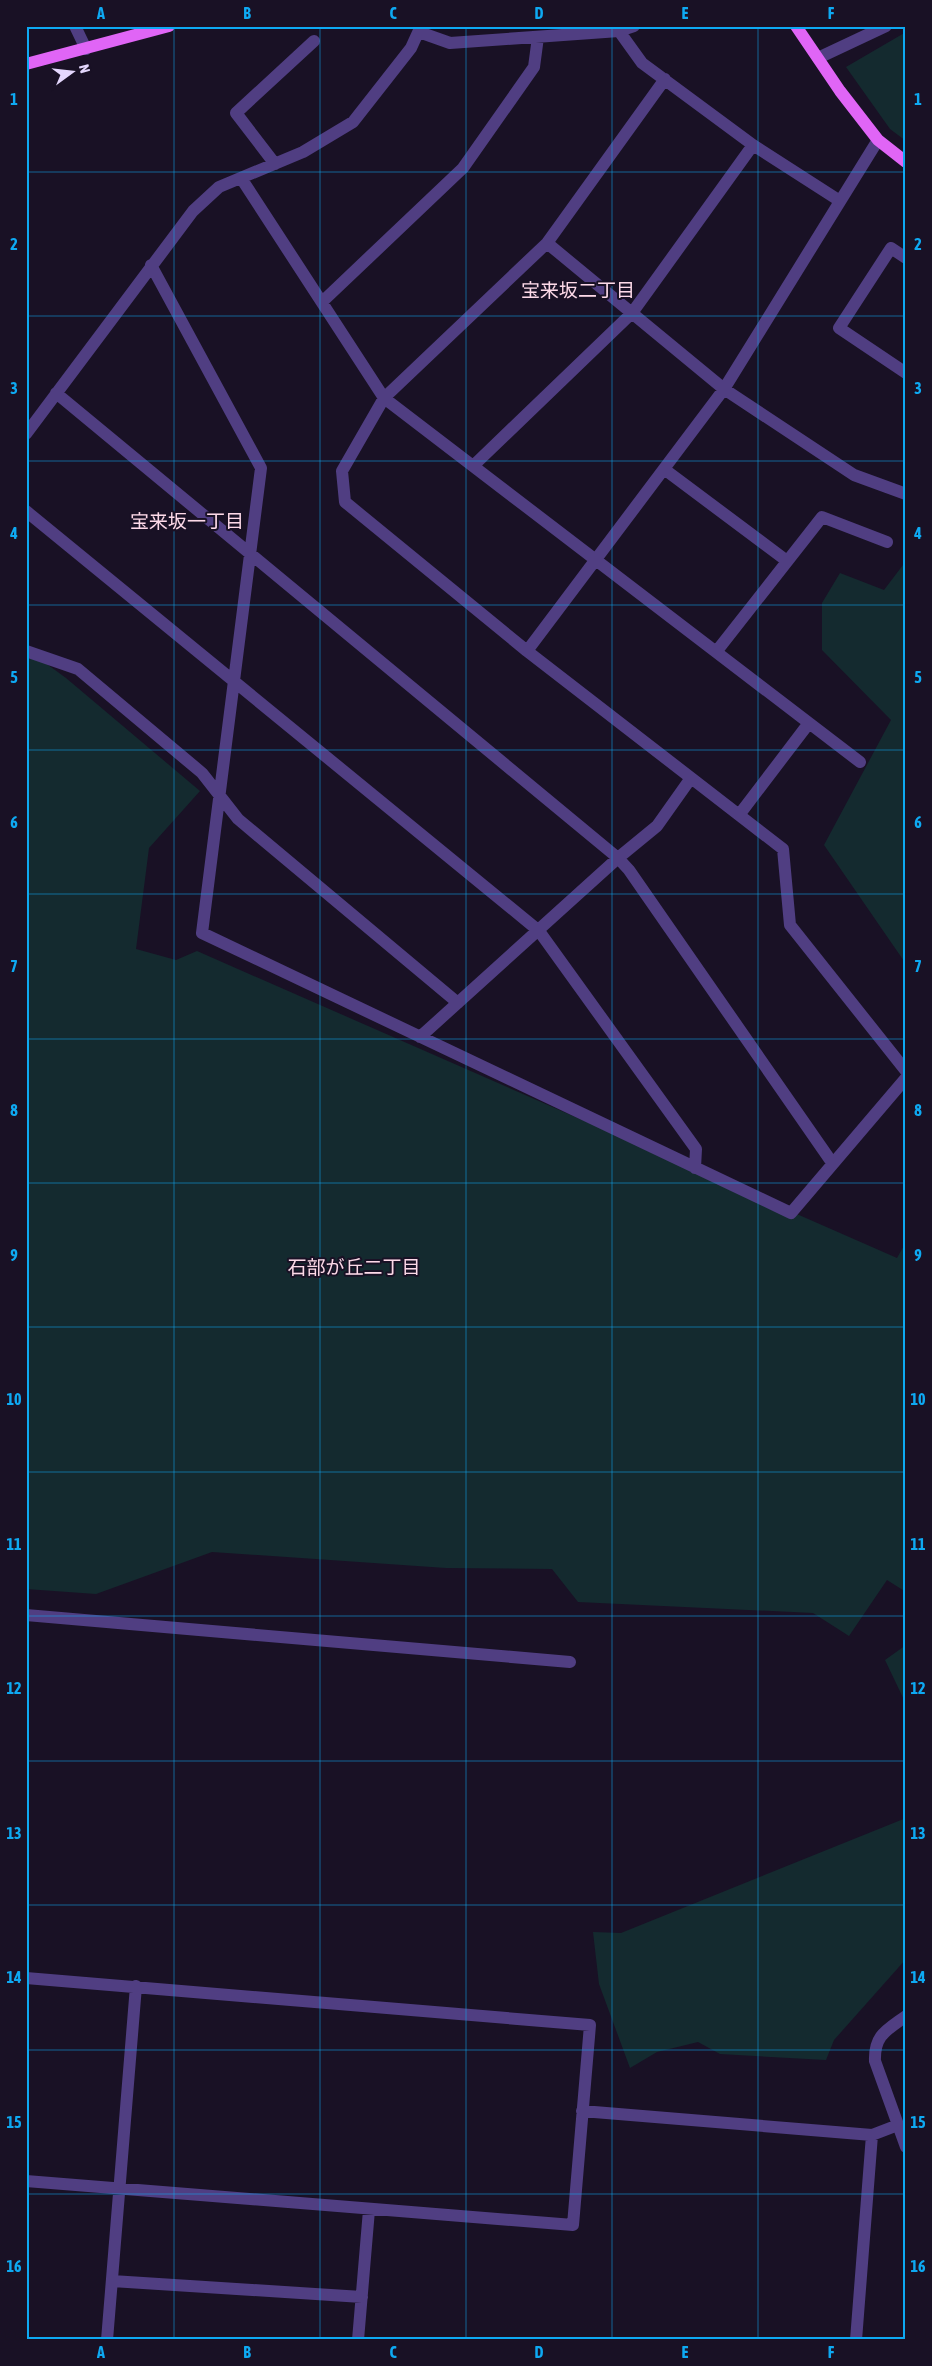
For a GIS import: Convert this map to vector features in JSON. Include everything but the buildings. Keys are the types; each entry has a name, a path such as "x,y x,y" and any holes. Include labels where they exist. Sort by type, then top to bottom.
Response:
{"main road":[{"path":"26,64 169,26"},
{"path":"796,26 840,91 878,140 906,162"}],"street":[{"path":"74,26 86,49"},
{"path":"26,434 193,211 219,187 303,152 353,122 411,48 420,29 450,43 619,32 634,26"},
{"path":"818,58 886,26"},
{"path":"619,32 642,63 753,145 840,201"},
{"path":"322,302 463,168 534,67 538,37"},
{"path":"275,164 236,113 314,41"},
{"path":"665,79 547,243 384,398 342,471 345,502 527,651 783,849 790,925 906,1071"},
{"path":"527,651 724,389 878,140"},
{"path":"473,466 632,313 753,145"},
{"path":"241,178 384,398 860,762"},
{"path":"547,243 724,389 854,475 906,494"},
{"path":"906,258 891,248 839,328 906,373"},
{"path":"151,265 261,468 202,933 791,1213 906,1078"},
{"path":"56,393 618,858 634,878 833,1164"},
{"path":"664,469 787,561"},
{"path":"26,512 539,931 696,1149 695,1168"},
{"path":"716,652 822,517 887,542"},
{"path":"26,651 78,669 202,774 238,819 458,1003"},
{"path":"739,815 809,723"},
{"path":"420,1037 618,858 657,826 691,778"},
{"path":"26,1615 570,1662"},
{"path":"26,1978 590,2025 573,2225 26,2181"},
{"path":"107,2340 136,1986"},
{"path":"906,2016 878,2038 875,2050 875,2061 906,2147"},
{"path":"582,2111 872,2135 898,2125"},
{"path":"856,2340 872,2135"},
{"path":"358,2340 369,2210"},
{"path":"112,2282 362,2297"}],"green space":[{"path":"906,32 906,141 890,129 846,67"},
{"path":"906,561 906,964 824,845 891,720 822,650 822,603 840,573 884,590"},
{"path":"26,656 44,662 66,678 200,791 149,848 136,949 176,960 197,951 897,1258 906,1242 906,1592 887,1580 849,1636 813,1613 578,1602 552,1569 446,1568 212,1552 96,1594 26,1589"},
{"path":"906,1645 906,1704 885,1660"},
{"path":"906,1818 906,1959 834,2040 826,2060 720,2054 698,2042 657,2052 630,2068 599,1984 593,1932 621,1933"}],"district":[{"name":"宝来坂二丁目","path":"578,290"},
{"name":"宝来坂一丁目","path":"187,521"},
{"name":"石部が丘二丁目","path":"354,1267"}]}
